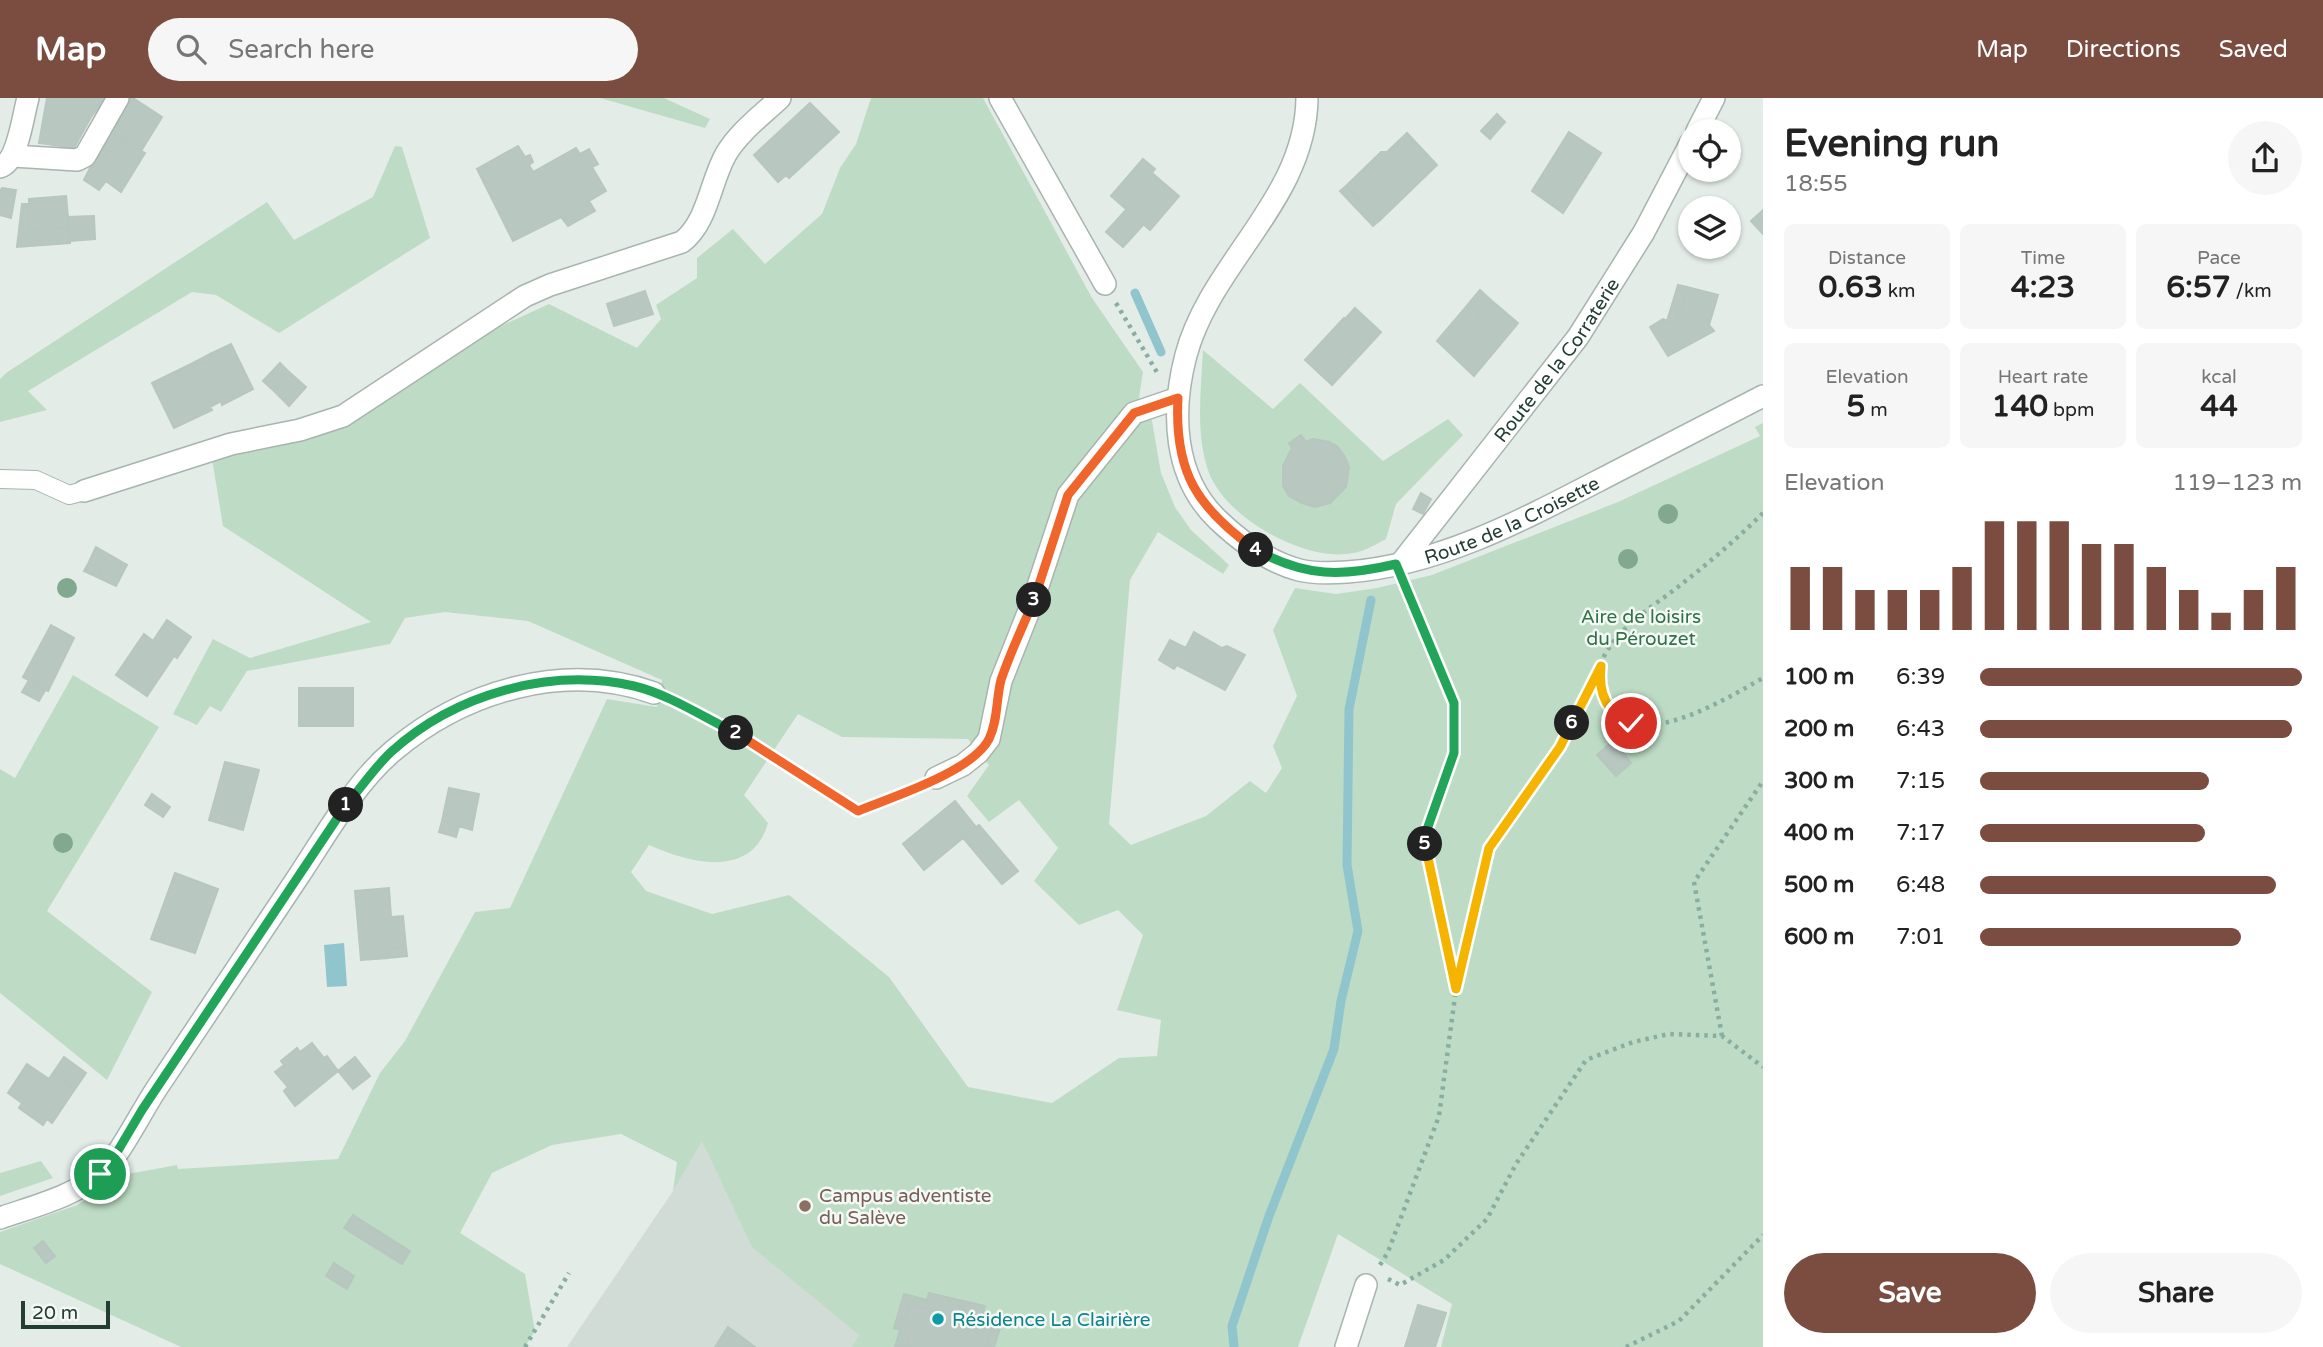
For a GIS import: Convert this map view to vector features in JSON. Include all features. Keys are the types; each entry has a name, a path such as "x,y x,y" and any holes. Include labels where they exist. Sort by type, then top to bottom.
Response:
{"street":[{"path":"28,98 7,162 77,160 85,156 118,98"},
{"path":"84,491 231,444 300,430 343,416 525,296 550,285 682,242 696,228 716,175 730,148 780,98"},
{"path":"1000,98 1105,284"},
{"name":"Route de la Croisette","path":"1307,98 1304,134 1293,166 1276,199 1219,284 1201,316 1186,355 1178,398 1177,425 1183,466 1202,501 1247,543 1299,570 1348,572 1399,563 1473,541 1558,501 1763,396"},
{"path":"1703,119 1714,98"},
{"name":"Route de la Corraterie","path":"1399,563 1583,329 1644,232 1678,167"},
{"path":"936,778 963,765 978,753 989,739 1001,681 1034,598 1068,495 1134,413 1178,398"},
{"path":"0,1218 70,1193 100,1174 110,1164 142,1110 344,808 390,753 414,734 461,708 491,695 533,683 555,680 613,682 654,693"},
{"path":"1346,1347 1370,1279"}],"lane":[{"path":"0,479 36,480 69,495 84,491"}],"path":[{"path":"1105,284 1151,365 1178,398"},
{"path":"1763,513 1704,566 1626,627 1607,650 1560,747 1489,848 1456,989 1439,1116 1388,1252 1370,1279 1400,1285 1444,1260 1487,1219 1516,1164 1586,1060 1633,1042 1669,1034 1722,1036 1763,1067"},
{"path":"1399,563 1454,703 1454,753 1424,838 1456,989"},
{"path":"1601,666 1600,686 1604,699 1619,718 1644,726 1671,722 1706,710 1763,678"},
{"path":"654,693 738,734 858,811 936,778"},
{"path":"1722,1036 1694,882 1763,781"},
{"path":"1626,1347 1679,1321 1763,1235"},
{"path":"525,1347 569,1273"}],"shaded area":[{"name":"Campus adventiste du Salève","path":"748,1057 1082,1347 567,1347 673,1191"}],"green space":[{"path":"600,98 664,98 710,119 705,128"},
{"name":"Aire de loisirs du Pérouzet","path":"871,98 983,98 1092,298 1143,372 1139,398 1152,421 1161,473 1175,507 1191,530 1229,565 1223,574 1158,532 1130,580 1109,824 1131,845 1206,816 1250,781 1266,793 1282,768 1273,746 1297,696 1273,630 1295,588 1336,594 1432,575 1618,502 1760,436 1755,427 1763,423 1763,1347 1441,1347 1452,1304 1338,1234 1298,1347 852,1347 859,1335 752,1247 702,1141 673,1191 677,1162 621,1134 552,1145 492,1173 460,1233 525,1274 535,1331 525,1347 181,1347 0,1264 0,1232 77,1205 128,1174 177,1165 178,1169 338,1159 380,1073 405,1041 475,912 510,908 607,699 657,707 662,680 528,621 445,612 405,618 390,644 247,671 221,712 210,706 197,725 173,714 213,639 250,658 371,622 223,526 212,459 312,436 353,423 481,335 549,304 637,348 661,319 656,305 697,278 697,258 733,229 765,264 822,214 840,168 856,144","holes":["798,714 842,737 968,739 989,765 967,796 989,822 1019,800 1058,848 1034,881 1079,925 1118,910 1143,935 1117,1010 1161,1020 1157,1056 1119,1058 1052,1103 968,1087 889,977 789,895 712,914 646,891 631,872 649,845 700,861 734,860 748,853 760,841 768,823 744,795"]},
{"path":"395,146 402,147 430,238 279,333 216,295 192,292 28,391 47,410 0,422 0,379 6,373 267,202 294,240 373,197"},
{"path":"1203,350 1273,409 1300,383 1383,461 1448,419 1463,435 1396,504 1386,539 1367,549 1346,554 1308,550 1267,532 1248,519 1231,505 1209,473 1200,428"},
{"path":"73,675 159,727 47,911 152,992 107,1080 0,993 0,769 15,778"},
{"path":"41,1161 53,1178 0,1196 0,1173"}],"water":[{"path":"344,943 347,986 327,987 324,945"}],"building":[{"path":"47,98 106,98 91,117 74,148 39,143"},
{"path":"124,98 133,98 162,117 141,151 109,130"},
{"path":"810,103 839,132 789,178 786,175 778,182 754,155"},
{"path":"1497,114 1505,122 1490,139 1481,131"},
{"path":"109,130 145,153 121,192 106,181 99,190 84,180"},
{"path":"1569,132 1601,153 1563,213 1532,191"},
{"path":"1407,133 1437,165 1379,221 1346,186 1381,152 1387,152"},
{"path":"518,146 525,157 530,155 533,162 529,165 533,172 576,148 580,154 589,149 598,164 592,167 606,191 589,201 595,211 568,226 561,217 513,241 477,169"},
{"path":"1143,159 1155,169 1152,173 1179,196 1150,230 1111,196"},
{"path":"1346,186 1379,221 1373,226 1340,191"},
{"path":"2,188 16,190 11,218 0,215"},
{"path":"66,196 69,228 30,231 29,199"},
{"path":"22,204 29,204 30,231 69,228 70,243 17,247"},
{"path":"1126,210 1143,225 1123,247 1106,232"},
{"path":"1763,210 1763,234 1751,221"},
{"path":"94,216 95,239 70,241 68,217"},
{"path":"1678,285 1687,287 1676,324 1667,321"},
{"path":"1687,287 1718,295 1709,325 1714,331 1668,356 1650,327 1663,319 1676,324"},
{"path":"1480,290 1492,301 1466,331 1454,321"},
{"path":"645,291 653,314 614,326 607,304"},
{"path":"1492,301 1518,323 1474,376 1437,341 1454,321 1466,331"},
{"path":"1355,308 1381,332 1371,343 1345,319"},
{"path":"1344,318 1371,343 1332,385 1305,360"},
{"path":"231,344 253,389 222,405 221,401 210,407 212,410 174,428 152,383 187,366 188,369"},
{"path":"210,354 212,357 188,369 187,366"},
{"path":"280,363 289,372 273,390 263,381"},
{"path":"289,372 306,387 289,406 273,390"},
{"path":"1301,435 1306,442 1313,439 1337,446 1345,457 1349,467 1346,487 1330,503 1315,507 1302,503 1289,496 1283,486 1283,466 1292,448 1289,443"},
{"path":"1421,493 1431,499 1423,514 1413,509"},
{"path":"96,547 127,565 116,586 99,578 102,571 88,564"},
{"path":"88,564 102,571 99,578 84,571"},
{"path":"167,620 191,637 177,658 174,656 147,696 116,675 144,634 153,641"},
{"path":"51,625 74,638 48,691 23,677"},
{"path":"1194,632 1222,648 1227,646 1245,655 1225,690 1177,665 1174,669 1159,660 1170,640 1186,648"},
{"path":"29,680 46,689 39,701 22,692"},
{"path":"299,688 353,688 353,726 299,726"},
{"path":"1613,741 1631,763 1616,776 1597,755"},
{"path":"225,762 259,770 243,830 209,820"},
{"path":"449,788 479,794 472,830 442,821"},
{"path":"152,794 170,807 163,817 145,805"},
{"path":"955,801 976,827 924,870 903,844"},
{"path":"442,821 459,826 456,837 439,832"},
{"path":"979,825 1018,871 1002,884 963,838"},
{"path":"175,873 218,889 195,953 151,939"},
{"path":"389,888 391,917 403,916 406,947 387,948 388,958 361,960 355,891"},
{"path":"406,947 407,956 388,958 387,948"},
{"path":"312,1043 324,1058 327,1056 338,1071 295,1106 284,1091 288,1087 275,1072 284,1065 281,1061 297,1048 300,1052"},
{"path":"64,1057 86,1073 75,1089 53,1073"},
{"path":"355,1057 370,1076 353,1089 338,1071"},
{"path":"27,1064 49,1079 53,1073 75,1089 52,1123 47,1119 43,1125 19,1108 22,1103 8,1093"},
{"path":"353,1215 410,1251 402,1264 344,1228"},
{"path":"43,1241 55,1256 46,1263 34,1248"},
{"path":"334,1263 354,1276 347,1289 326,1276"},
{"name":"Résidence La Clairière","path":"929,1293 985,1306 983,1313 1003,1319 994,1347 895,1347 900,1330 894,1328 904,1294 927,1300"},
{"name":"Résidence La Clairière","path":"949,1298 962,1302 958,1315 993,1325 987,1347 906,1347 909,1336 899,1333 909,1304 945,1313"},
{"path":"1418,1305 1446,1313 1435,1347 1405,1347"},
{"path":"728,1327 755,1347 715,1347"}],"waterway":[{"path":"1135,293 1161,352"},
{"path":"1234,1347 1232,1326 1269,1216 1334,1049 1341,1001 1358,931 1347,865 1349,709 1371,600"}],"place":[{"name":"Campus adventiste du Salève","path":"805,1206"},
{"name":"Résidence La Clairière","path":"938,1319"}],"route":[{"path":"100,1174 110,1164 142,1110 344,808 390,753 414,734 476,701 533,683 555,680 613,682 654,693 738,734 858,811 928,782 963,765 978,753 989,739 1001,681 1034,598 1068,495 1134,413 1178,398 1179,444 1183,466 1192,484 1213,514 1255,550 1299,570 1315,572 1370,570 1396,564 1454,703 1454,753 1424,838 1456,989 1489,848 1560,747 1601,666 1600,686 1604,699 1619,718 1631,723"}]}
